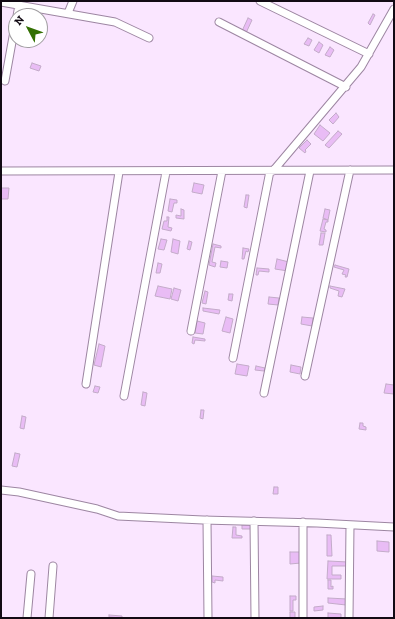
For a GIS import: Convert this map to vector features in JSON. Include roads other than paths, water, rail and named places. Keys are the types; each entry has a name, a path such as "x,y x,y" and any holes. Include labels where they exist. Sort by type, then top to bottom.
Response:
{"street":[{"path":"68,13 73,1"},
{"path":"260,1 369,54"},
{"path":"1,2 19,5 30,4 115,22 149,38"},
{"path":"233,358 272,171 346,87 369,54 394,9"},
{"path":"219,22 346,87"},
{"path":"5,81 11,48"},
{"path":"305,376 350,170"},
{"path":"1,171 222,172 394,170"},
{"path":"264,393 310,171"},
{"path":"86,384 119,172"},
{"path":"124,396 166,172"},
{"path":"191,331 222,172"},
{"path":"1,490 19,492 97,508 118,516 303,522 394,527"},
{"path":"207,520 208,618"},
{"path":"254,521 255,618"},
{"path":"303,522 303,618"},
{"path":"349,618 350,525"},
{"path":"49,618 53,566"},
{"path":"27,618 31,574"}]}
